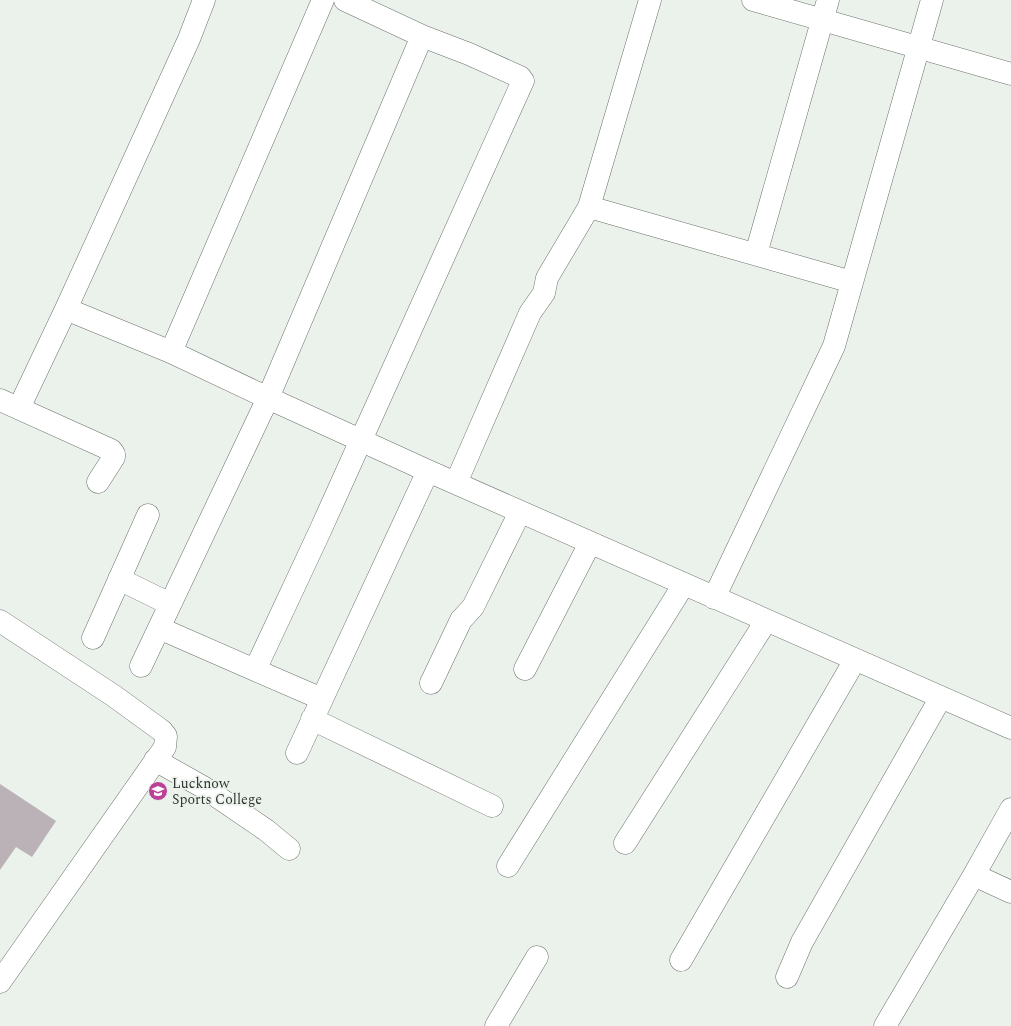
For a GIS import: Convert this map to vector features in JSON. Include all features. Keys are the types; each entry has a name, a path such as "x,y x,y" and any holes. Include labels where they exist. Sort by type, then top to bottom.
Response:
{"street":[{"path":"98,482 114,457 112,450 10,404 66,309 188,39 204,0"},
{"path":"171,352 324,0"},
{"path":"255,670 320,531 523,81 520,76 422,36 345,0"},
{"path":"456,483 530,313 544,293 547,278 589,207 650,0"},
{"path":"753,0 825,10 918,47 1011,74"},
{"path":"714,598 834,346 932,0"},
{"path":"756,254 825,10"},
{"path":"141,666 268,398 422,36"},
{"path":"589,207 852,282"},
{"path":"66,309 171,352 428,471 1011,728"},
{"path":"297,753 428,471"},
{"path":"432,683 462,620 473,607 520,512"},
{"path":"93,638 148,515"},
{"path":"525,669 590,543"},
{"path":"119,579 170,604"},
{"path":"508,866 684,584"},
{"path":"0,621 114,696 162,731 166,736 165,747 0,982"},
{"path":"625,843 766,621"},
{"path":"159,628 322,699"},
{"path":"681,960 855,660"},
{"path":"787,977 802,942 941,697"},
{"path":"312,719 492,806"},
{"path":"155,760 203,787 266,830 288,849"},
{"path":"885,1026 1011,809"},
{"path":"974,875 1011,892"},
{"path":"496,1026 537,957"}],"building":[{"path":"0,784 56,821 32,857 16,847 0,870"}],"place":[{"name":"Lucknow Sports College","path":"158,791"}]}
